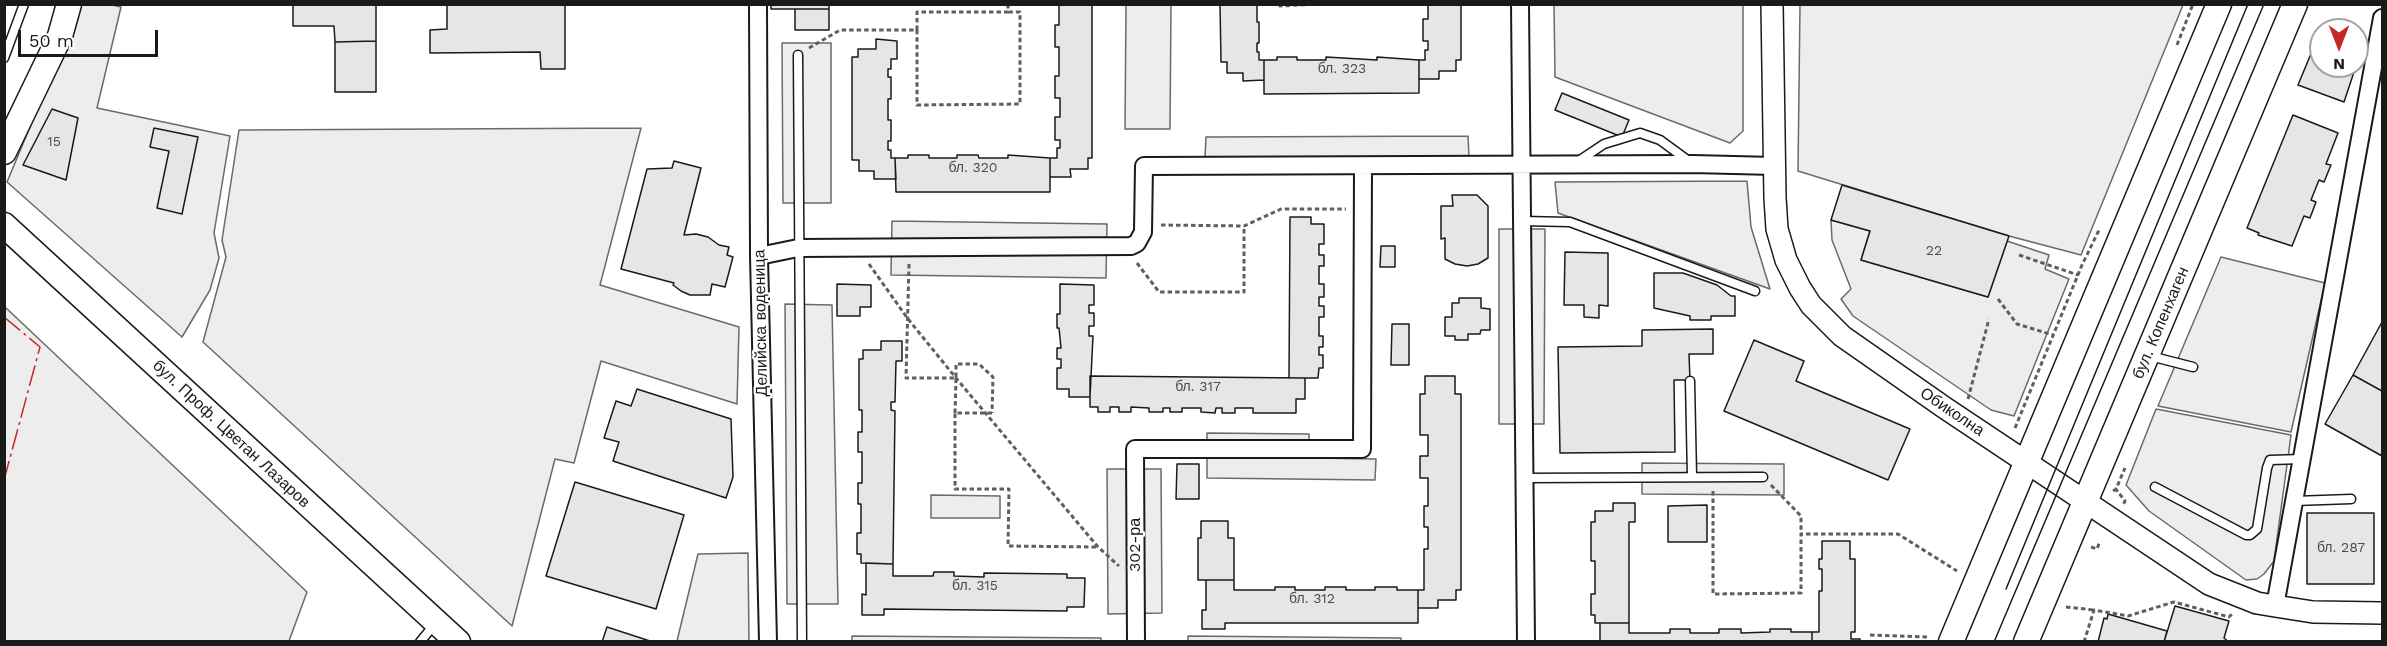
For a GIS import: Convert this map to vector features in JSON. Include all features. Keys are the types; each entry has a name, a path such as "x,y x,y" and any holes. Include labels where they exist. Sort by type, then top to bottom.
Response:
{"main road":[{"path":"4,152 60,36 69,4"},
{"path":"1941,639 2026,462 2219,4"},
{"name":"бул. Копенхаген","path":"2026,642 2295,4"},
{"name":"бул. Проф. Цветан Лазаров","path":"4,225 447,635"}],"street":[{"name":"Делийска воденица","path":"758,4 759,256 768,642"},
{"path":"1520,4 1526,642"},
{"name":"Обиколна","path":"1772,4 1778,229 1786,260 1800,288 1811,305 1842,336 2209,584 2257,603 2313,612 2382,613"},
{"path":"2275,606 2382,18"},
{"path":"759,256 798,248 1125,248 1137,243 1141,238 1144,225 1144,166 1692,164 1775,166"},
{"path":"1363,166 1363,209"},
{"name":"302-ра","path":"1136,642 1135,449 1362,449 1363,209"}],"lane":[{"path":"4,58 24,4"},
{"path":"798,55 802,642"},
{"path":"1573,165 1604,144 1640,133 1660,140 1692,164"},
{"path":"1521,221 1570,222 1755,291"},
{"path":"2147,355 2193,367"},
{"path":"1690,381 1692,477"},
{"path":"2155,487 2246,535 2250,535 2257,529 2270,460 2302,459"},
{"path":"1524,478 1763,477"},
{"path":"2294,501 2351,500"},
{"path":"420,642 447,635"}],"path":[{"path":"1008,4 1008,12"},
{"path":"1280,4 1280,6 1314,6 1317,4"},
{"path":"2176,47 2193,4"},
{"path":"916,12 1020,12 1020,104 916,105 916,30 916,12"},
{"path":"798,55 840,30 916,30"},
{"path":"1144,225 1244,226 1281,209 1363,209"},
{"path":"2015,428 2078,275 2103,222"},
{"path":"1125,248 1159,292 1244,292 1244,226"},
{"path":"857,248 908,319 956,378 1098,546 1136,583"},
{"path":"909,248 906,378 956,378"},
{"path":"2019,255 2078,275"},
{"path":"1998,299 2017,324 2053,335"},
{"path":"1967,401 1989,319"},
{"path":"992,421 993,377 979,364 956,364 955,489 1009,489 1008,546 1098,546"},
{"path":"955,413 992,413"},
{"path":"1713,477 1713,594 1801,593 1801,516 1763,477"},
{"path":"2116,489 2125,501"},
{"path":"1801,534 1898,534 1958,572"},
{"path":"2091,546 2097,549 2100,541"},
{"path":"2066,607 2128,616 2174,602 2229,617 2236,611"},
{"path":"2084,642 2094,610"},
{"path":"1870,635 1941,639"}],"shaded area":[{"path":"1800,4 2183,5 2081,255 2009,236 1798,171"},
{"path":"81,5 121,7 97,108 230,136 214,233 219,258 210,290 182,337 7,182"},
{"path":"1126,5 1171,5 1170,129 1125,129"},
{"path":"1554,5 1743,5 1743,131 1730,143 1555,77"},
{"path":"782,43 831,43 831,203 783,203"},
{"path":"641,128 600,285 739,327 737,404 601,361 574,463 555,459 512,626 203,342 226,257 222,240 239,130"},
{"path":"1468,136 1469,157 1205,158 1206,137"},
{"path":"1747,181 1751,227 1770,289 1558,213 1555,182"},
{"path":"1831,220 1870,231 1861,260 1988,297 2007,241 2049,255 2045,269 2069,279 2014,416 1991,410 1853,316 1841,299 1851,289 1832,240"},
{"path":"892,221 1107,224 1106,278 891,275"},
{"path":"1499,229 1545,229 1544,424 1499,424"},
{"path":"2221,257 2325,283 2291,432 2158,406"},
{"path":"785,304 832,305 838,604 787,604"},
{"path":"5,307 307,592 289,641 5,641"},
{"path":"2156,409 2291,435 2274,561 2257,579 2246,580 2149,511 2126,485"},
{"path":"1207,433 1309,434 1309,458 1376,459 1375,480 1207,478"},
{"path":"1642,463 1784,464 1784,495 1642,494"},
{"path":"1107,469 1161,469 1162,613 1108,614"},
{"path":"931,495 1000,496 1000,518 931,518"},
{"path":"748,553 749,641 677,641 698,554"},
{"path":"852,636 1101,638 1101,641 852,642"},
{"path":"1188,636 1401,638 1401,641 1188,642"}],"building":[{"path":"293,4 376,4 376,41 335,42 334,26 293,26"},
{"path":"447,4 565,4 565,69 541,69 540,52 430,53 430,30 447,29"},
{"path":"771,4 829,4 829,9 771,9"},
{"path":"1059,4 1092,4 1092,158 1088,158 1088,169 1070,169 1071,177 1050,177 1050,158 1057,158 1057,148 1060,148 1060,140 1055,140 1055,117 1060,117 1060,98 1055,98 1055,76 1059,76 1059,47 1055,47 1055,25 1059,25"},
{"path":"1220,4 1257,4 1259,43 1257,43 1257,52 1259,52 1259,60 1264,60 1264,80 1243,81 1243,73 1227,73 1227,62 1221,62"},
{"path":"1428,4 1461,4 1461,60 1456,60 1456,71 1439,71 1439,79 1419,79 1419,60 1425,60 1425,50 1428,50 1428,41 1423,41 1423,19 1428,19"},
{"path":"795,9 829,9 829,30 795,30"},
{"path":"876,39 897,41 897,59 891,59 891,69 888,69 888,77 891,77 888,120 891,120 891,141 888,141 888,150 891,150 891,158 895,158 896,179 874,179 874,171 859,171 859,160 852,160 852,57 858,57 858,49 876,49"},
{"path":"376,41 376,92 335,92 335,42"},
{"path":"1277,57 1297,57 1297,60 1326,60 1326,57 1377,60 1377,57 1419,60 1419,93 1264,94 1264,60 1277,60"},
{"path":"2309,58 2309,78 2352,78 2344,102 2298,85"},
{"path":"1562,93 1629,120 1622,137 1555,110"},
{"path":"52,109 78,118 66,180 23,165"},
{"path":"2293,115 2338,133 2326,164 2331,165 2324,182 2319,180 2311,200 2316,202 2310,218 2304,216 2292,246 2258,235 2259,233 2247,228"},
{"path":"154,128 198,137 182,214 157,208 169,151 150,147"},
{"path":"908,155 929,155 929,158 978,155 979,158 1008,158 1008,155 1050,158 1050,192 896,192 895,158 908,158"},
{"path":"674,161 701,168 684,235 696,234 708,237 719,245 729,247 727,255 733,257 725,287 712,284 710,295 690,295 673,285 674,283 621,269 647,169 672,168"},
{"path":"1842,185 2009,236 1988,297 1861,260 1870,231 1831,220"},
{"path":"1452,195 1477,195 1488,206 1488,258 1478,264 1467,266 1445,259 1445,238 1441,239 1441,206 1453,206"},
{"path":"1290,217 1311,217 1311,224 1324,224 1324,244 1319,244 1319,255 1324,255 1324,266 1319,266 1319,284 1324,284 1324,297 1319,297 1319,306 1324,306 1324,317 1319,317 1319,336 1323,336 1323,347 1319,347 1319,355 1323,355 1323,368 1319,368 1318,378 1289,378"},
{"path":"1381,246 1395,246 1395,267 1380,267"},
{"path":"1565,252 1608,253 1608,306 1599,305 1599,318 1584,317 1584,305 1564,305"},
{"path":"1654,273 1683,273 1717,285 1731,296 1735,296 1735,316 1711,316 1711,320 1690,320 1690,316 1654,308"},
{"path":"837,284 871,285 871,307 860,307 860,316 837,316"},
{"path":"1060,284 1094,285 1094,305 1089,305 1089,313 1094,313 1094,326 1089,326 1089,336 1093,336 1090,397 1069,397 1069,389 1057,389 1057,368 1061,368 1061,359 1057,359 1057,348 1061,348 1059,328 1057,328 1057,314 1060,314"},
{"path":"1459,298 1481,298 1481,308 1490,309 1490,330 1481,330 1480,334 1468,334 1468,340 1455,340 1455,336 1445,336 1445,317 1452,317 1452,303 1459,303"},
{"path":"2382,322 2382,391 2353,375"},
{"path":"1392,324 1409,324 1409,365 1391,365"},
{"path":"1713,329 1713,354 1689,354 1690,380 1674,380 1675,452 1560,453 1558,347 1642,346 1642,330"},
{"path":"1754,340 1804,361 1796,381 1910,429 1888,480 1724,411"},
{"path":"881,341 902,341 902,361 896,361 895,402 891,402 891,410 895,411 893,564 861,563 861,554 857,554 857,533 861,533 858,483 862,483 862,452 858,452 858,432 862,432 862,410 859,410 859,359 863,359 863,350 881,350"},
{"path":"2353,375 2382,391 2382,456 2325,424"},
{"path":"1090,376 1305,378 1305,399 1296,399 1296,413 1253,413 1253,408 1235,408 1235,413 1222,413 1222,408 1216,408 1215,413 1201,412 1201,408 1182,408 1182,412 1170,412 1170,408 1163,408 1163,412 1149,412 1149,408 1131,407 1131,412 1119,412 1119,407 1110,407 1110,412 1098,412 1098,407 1090,407"},
{"path":"1425,376 1455,376 1455,394 1461,394 1461,590 1456,590 1456,600 1438,600 1438,608 1418,608 1418,590 1424,590 1424,549 1428,549 1428,527 1424,527 1424,506 1428,506 1428,478 1420,478 1420,456 1428,456 1428,435 1420,435 1420,394 1425,394"},
{"path":"637,389 731,419 733,477 726,498 613,461 619,442 604,438 616,401 631,406"},
{"path":"1177,464 1199,464 1199,499 1176,499"},
{"path":"575,482 684,515 656,609 546,576"},
{"path":"1613,503 1635,503 1635,522 1629,522 1629,623 1595,623 1595,615 1591,615 1591,594 1595,594 1595,561 1591,561 1591,522 1595,522 1595,511 1613,511"},
{"path":"1707,505 1707,542 1668,542 1668,506"},
{"path":"2307,513 2374,513 2374,584 2307,584"},
{"path":"1201,521 1228,521 1228,538 1234,538 1234,580 1198,580 1198,538 1201,538"},
{"path":"1822,541 1850,541 1850,559 1855,559 1855,632 1851,632 1851,639 1860,639 1860,642 1812,642 1812,632 1819,632 1819,591 1822,591 1822,569 1819,569 1819,559 1822,559"},
{"path":"866,563 893,564 893,576 933,576 934,572 954,572 954,576 984,577 984,573 1067,574 1067,578 1085,578 1084,607 1067,607 1067,611 884,609 884,615 862,615 862,594 866,595"},
{"path":"1206,580 1234,580 1234,590 1275,590 1275,587 1295,587 1295,590 1325,590 1325,587 1346,587 1346,590 1375,590 1375,587 1397,587 1397,590 1418,590 1418,623 1225,623 1225,629 1202,629 1202,610 1206,610"},
{"path":"2175,606 2229,621 2224,638 2229,642 2164,642"},
{"path":"2108,614 2167,631 2164,642 2098,642 2104,618 2107,619"},
{"path":"1600,623 1629,623 1629,633 1670,633 1670,629 1690,629 1690,633 1719,633 1719,629 1741,629 1741,633 1791,629 1791,632 1812,632 1812,642 1600,642"},
{"path":"607,627 653,642 602,642"}],"tram line":[{"path":"2006,589 2248,4"},
{"path":"1994,642 2264,4"}],"power":[{"path":"4,317 40,347 4,480"}]}
